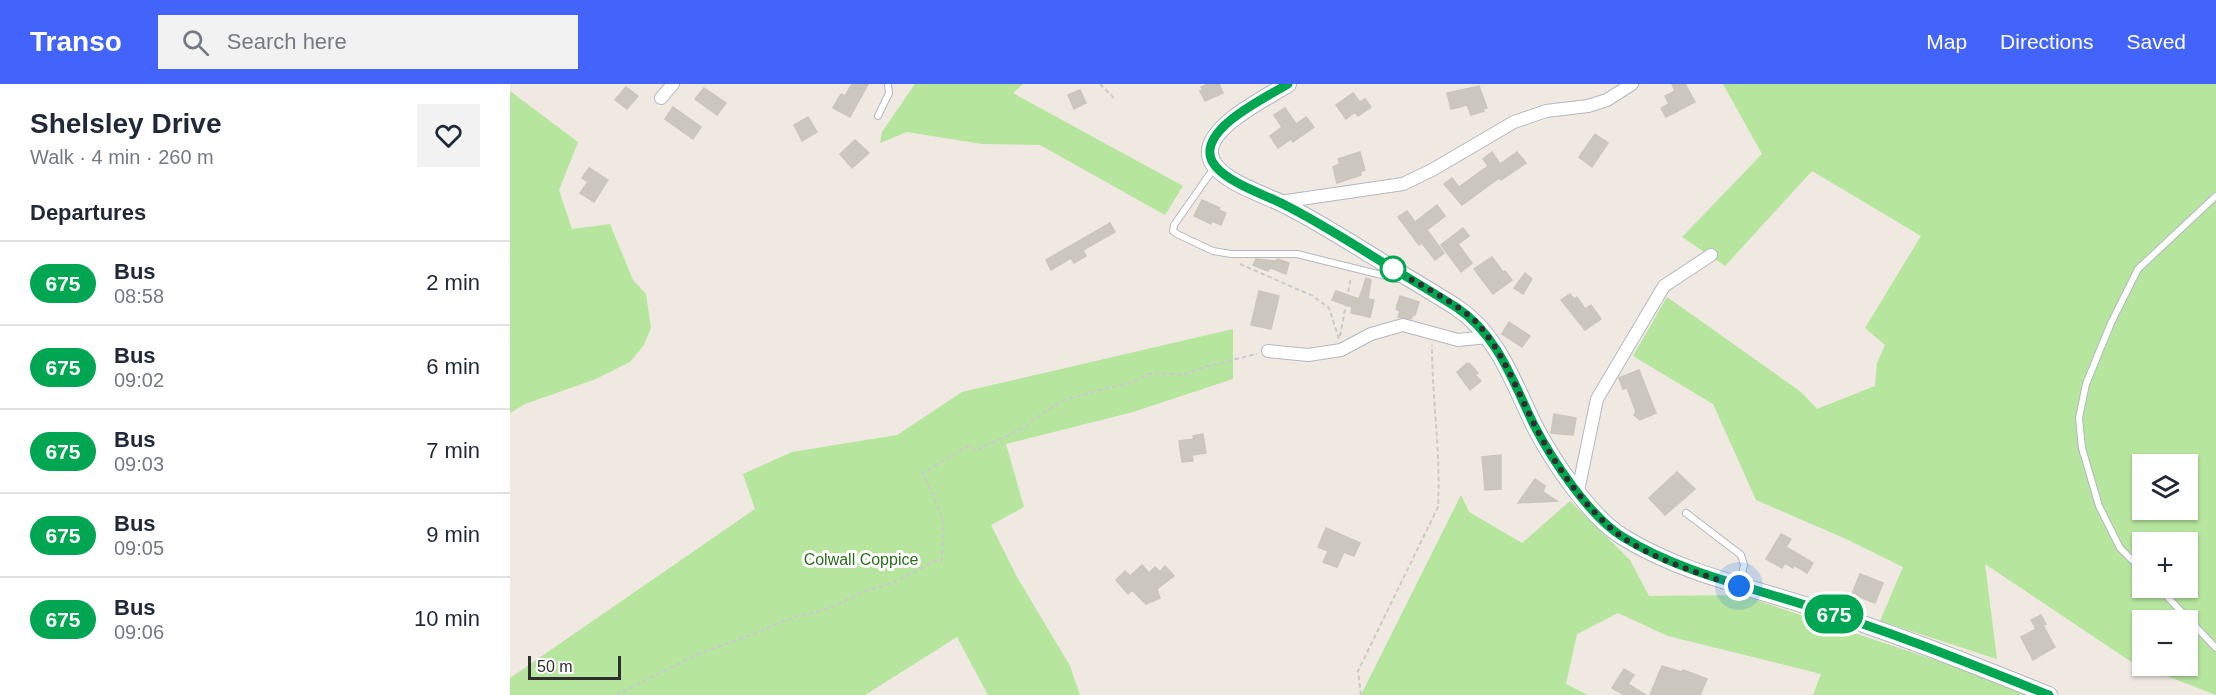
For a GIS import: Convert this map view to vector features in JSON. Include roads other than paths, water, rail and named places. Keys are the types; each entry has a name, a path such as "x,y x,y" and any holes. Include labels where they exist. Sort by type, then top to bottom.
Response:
{"main road":[{"path":"1288,84 1218,131 1210,154 1214,168 1280,202 1476,321 1512,378 1536,428 1578,491 1598,516 1620,536 1697,573 1844,617 2049,695"}],"street":[{"path":"661,98 673,84"},
{"path":"1280,202 1403,184 1432,170 1514,122 1546,111 1588,106 1607,100 1632,84"},
{"path":"1578,491 1597,399 1664,286 1711,255"},
{"path":"1268,351 1308,355 1341,350 1388,327 1403,325 1458,340 1488,337"}],"lane":[{"path":"878,116 889,93 888,84"},
{"path":"1214,168 1174,225 1173,231 1196,244 1220,252 1297,254 1380,276 1414,282"},
{"path":"2132,560 2120,548 2099,506 2082,448 2079,418 2086,384 2111,323 2138,269 2216,196"},
{"path":"1686,513 1741,555 1744,565 1739,586"},
{"path":"2169,598 2216,648"}],"park label":[{"name":"Colwall Coppice","path":"861,559"}]}
